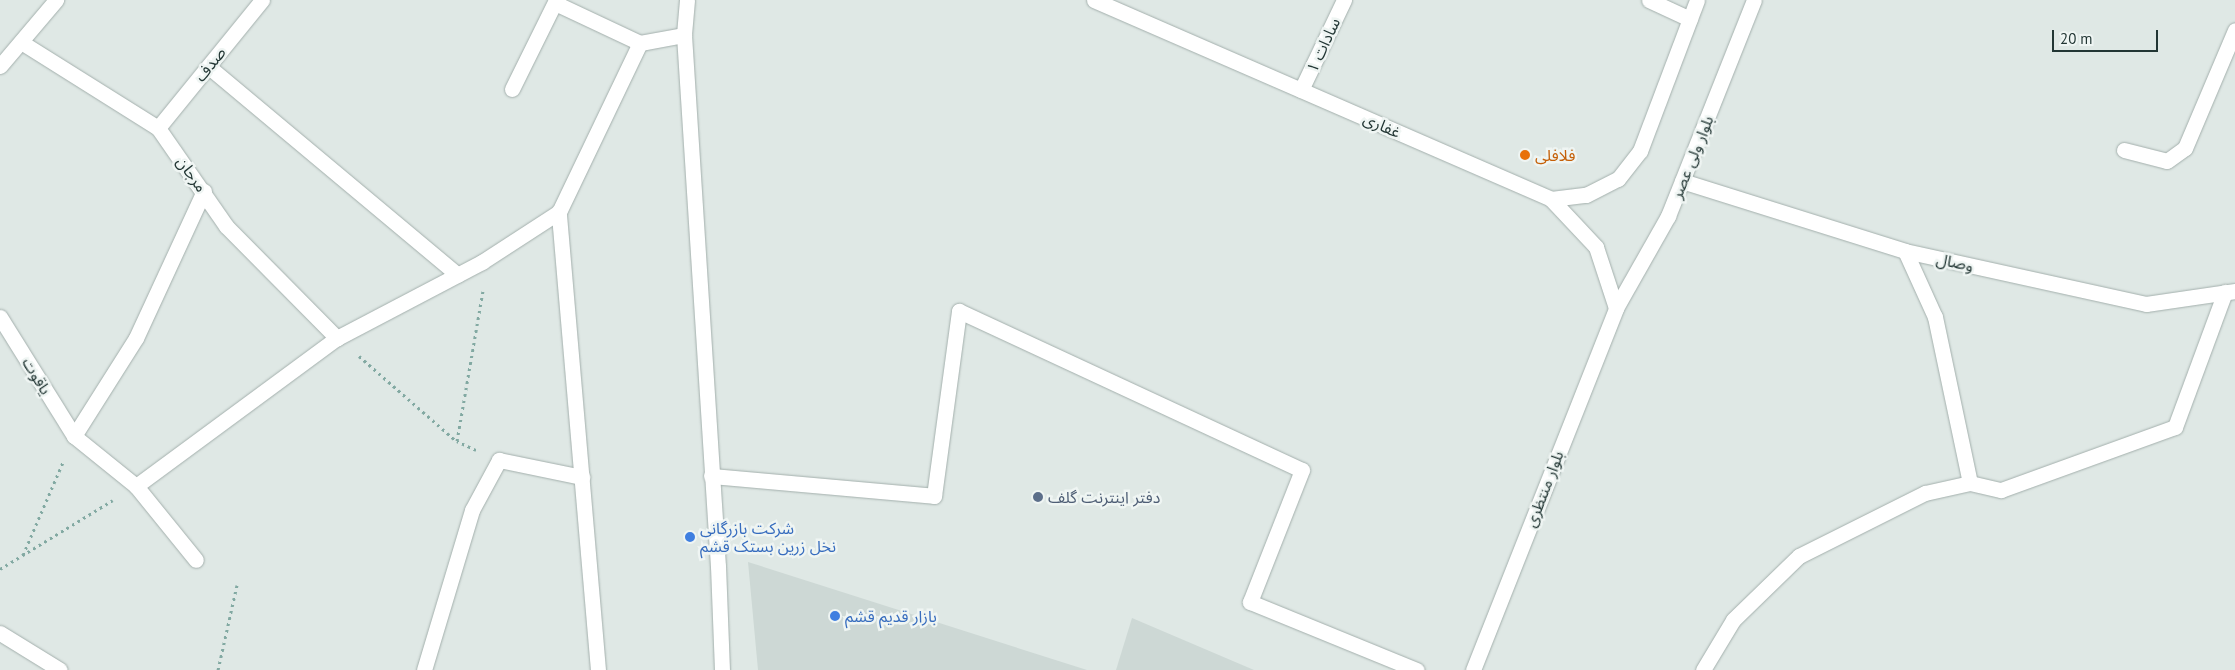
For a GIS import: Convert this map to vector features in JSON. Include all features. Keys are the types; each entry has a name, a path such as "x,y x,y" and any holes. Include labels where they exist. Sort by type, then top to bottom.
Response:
{"street":[{"path":"0,66 56,0"},
{"name":"صدف","path":"158,128 262,0"},
{"path":"687,0 684,35 722,670"},
{"name":"غفاری","path":"1094,0 1551,199 1596,246 1616,308"},
{"name":"سادات ۱","path":"1302,90 1344,0"},
{"path":"1649,0 1690,18"},
{"path":"1551,199 1586,195 1602,187 1618,178 1640,152 1697,0"},
{"name":"بلوار ولی عصر","path":"1616,308 1668,216 1754,0"},
{"path":"512,89 555,2 640,43 684,35"},
{"path":"2124,150 2167,161 2185,148 2235,30"},
{"name":"مرجان","path":"21,42 158,128 204,191 226,226 337,338"},
{"path":"598,670 559,212 640,43"},
{"path":"208,67 458,275"},
{"name":"وصال","path":"1682,180 1905,251 2146,304 2230,291"},
{"path":"74,436 136,338 204,191"},
{"path":"136,486 337,338 488,258 559,212"},
{"path":"1905,251 1935,317 1970,483"},
{"path":"1703,670 1733,620 1799,556 1926,493 1970,483 2001,490 2176,427 2230,291"},
{"name":"بلوار منتظری","path":"1473,670 1616,308"},
{"path":"711,476 934,496 959,311 1302,470 1250,602 1417,670"},
{"name":"یاقوت","path":"0,317 74,436 136,486 196,560"},
{"path":"424,670 472,510 499,460 582,478"},
{"path":"0,633 60,670"}],"path":[{"path":"457,441 488,258"},
{"path":"337,338 457,441 499,460"},
{"path":"22,555 74,436"},
{"path":"0,569 136,486"},
{"path":"218,670 237,585"}],"shaded area":[{"name":"بازار قدیم قشم","path":"748,562 1087,670 758,670"},
{"path":"1132,618 1254,670 1116,670"}],"place":[{"name":"فلافلی","path":"1525,155"},
{"name":"دفتر اینترنت گلف","path":"1038,497"},
{"name":"شرکت بازرگانی نخل زرین بستک قشم","path":"690,537"},
{"name":"بازار قدیم قشم","path":"835,616"}]}
